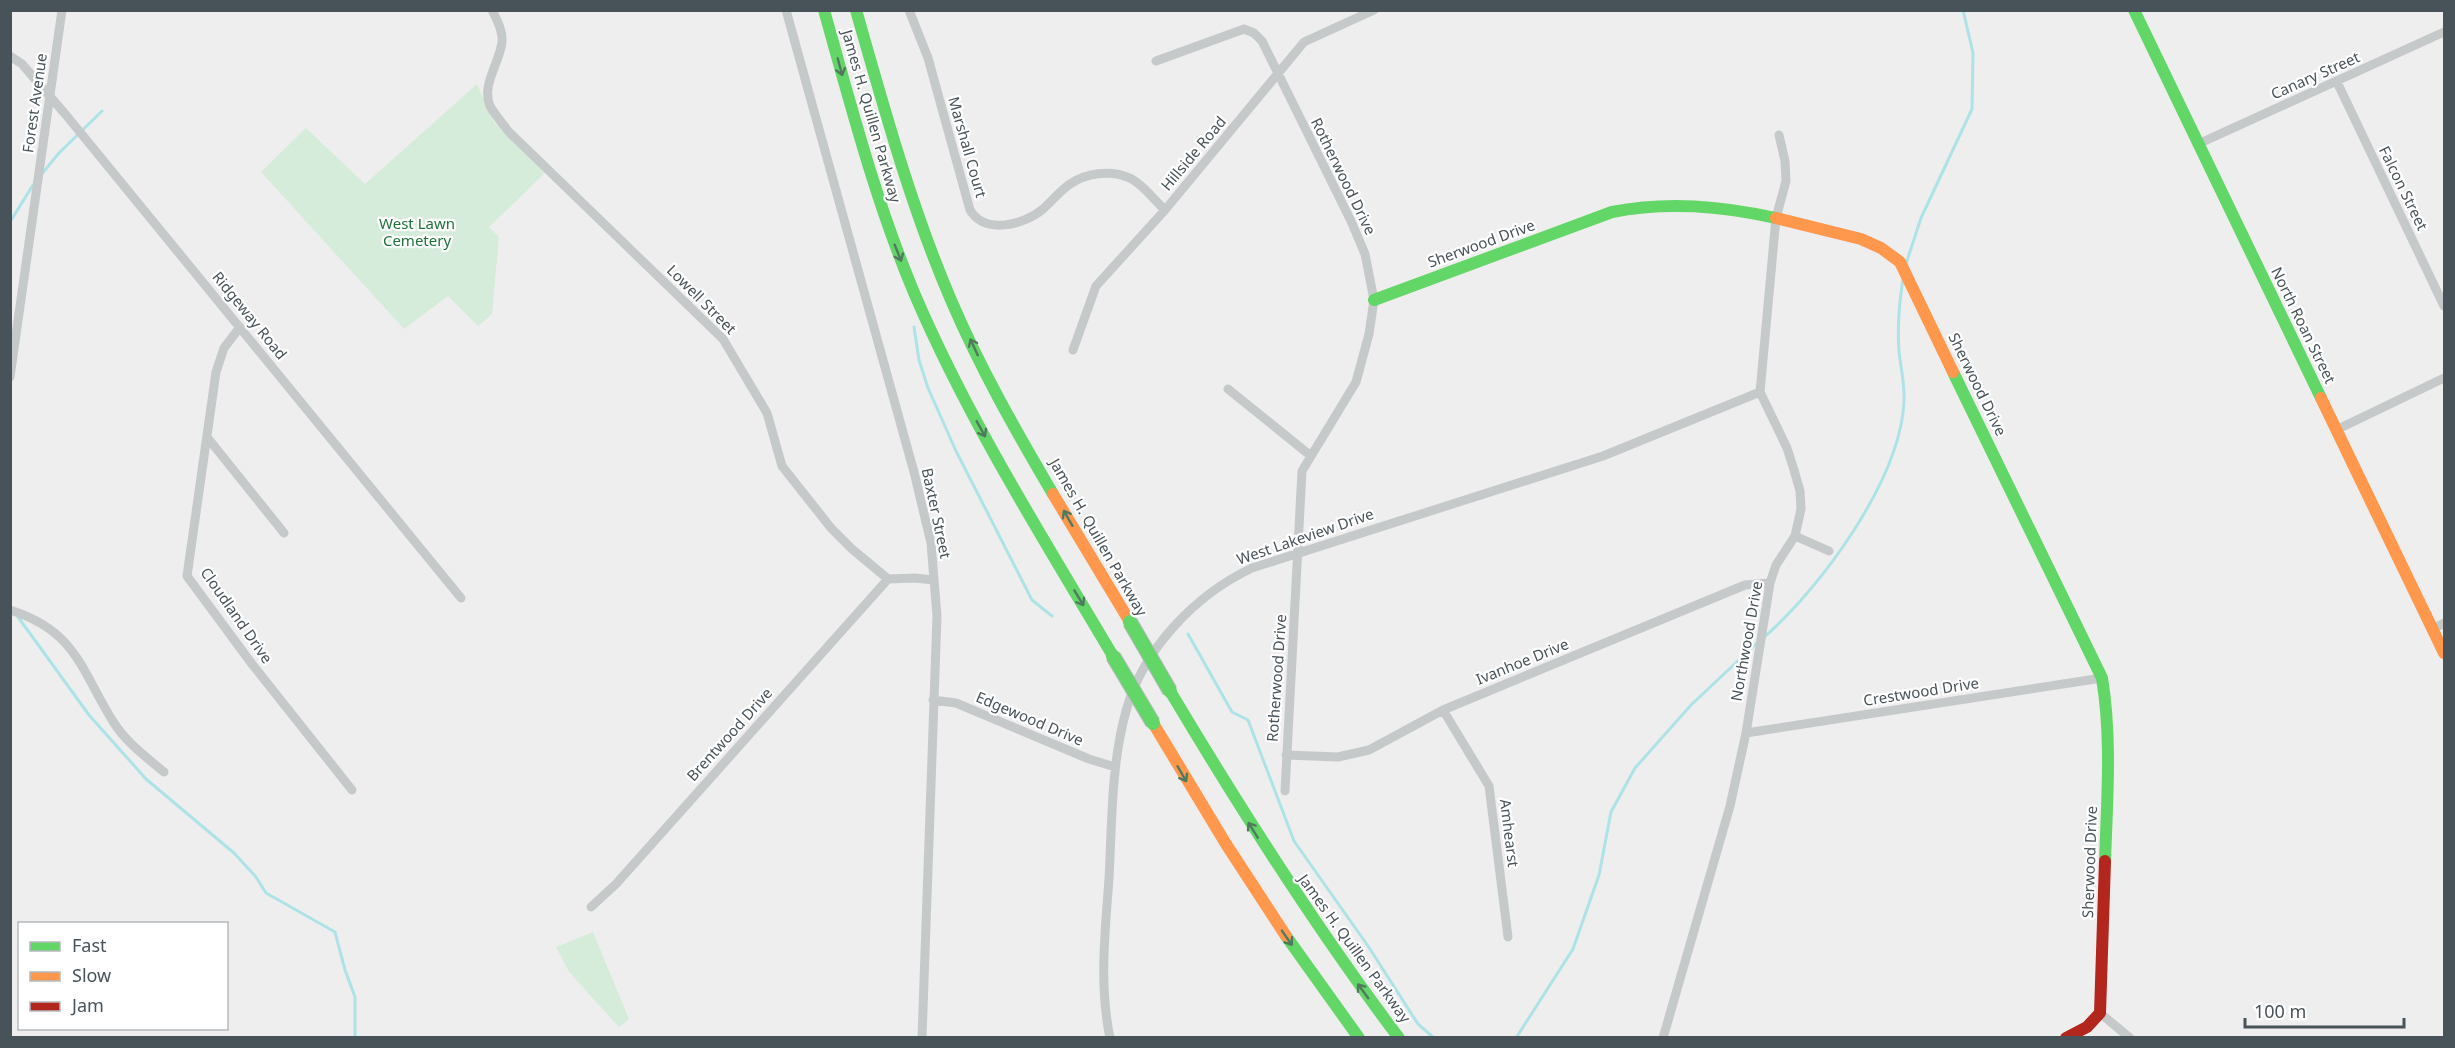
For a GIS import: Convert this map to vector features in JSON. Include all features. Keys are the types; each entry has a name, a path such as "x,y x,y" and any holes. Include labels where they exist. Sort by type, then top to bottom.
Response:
{"main road":[{"name":"James H. Quillen Parkway","path":"824,10 874,186 893,242 932,333 967,404 1113,657 1233,857 1287,939 1359,1038"},
{"name":"James H. Quillen Parkway","path":"856,10 897,157 921,225 952,302 987,375 1170,692 1264,848 1316,925 1399,1038"},
{"name":"North Roan Street","path":"2134,10 2336,430 2439,626 2445,653"},
{"name":"Sherwood Drive","path":"1374,300 1612,212 1638,206 1703,206 1776,218 1869,242 1887,250 1900,262 2102,678 2109,756 2100,1013"},
{"path":"2066,1038 2087,1027 2100,1013"}],"street":[{"name":"Forest Avenue","path":"10,377 62,10"},
{"name":"Lowell Street","path":"492,10 499,24 502,41 488,91 489,104 498,118 509,132 723,339 767,413 782,466 831,528 888,579"},
{"name":"Baxter Street","path":"786,10 924,509 934,580 937,616 922,1038"},
{"name":"Marshall Court","path":"909,10 928,58 970,210 976,219 982,223 996,225 1014,224 1042,210 1070,184 1083,177 1115,173 1130,178 1165,210"},
{"name":"Hillside Road","path":"1073,350 1096,286 1165,210 1304,42 1374,10"},
{"name":"Rotherwood Drive","path":"1156,61 1244,29 1254,33 1262,40 1351,221 1365,254 1374,300 1370,334 1356,381 1302,471 1285,791"},
{"name":"Canary Street","path":"2198,144 2445,32"},
{"name":"Ridgeway Road","path":"10,56 22,64 461,598"},
{"name":"Falcon Street","path":"2337,82 2445,306"},
{"path":"1760,392 1776,218 1786,180 1785,161 1779,135"},
{"name":"Cloudland Drive","path":"240,327 224,348 216,372 187,576 252,664 352,790"},
{"path":"2336,430 2442,381"},
{"path":"1228,388 1311,456"},
{"name":"Northwood Drive","path":"1663,1038 1730,806 1746,733 1770,583 1776,564 1795,536 1801,509 1800,491 1786,448 1760,392"},
{"name":"West Lakeview Drive","path":"1110,1038 1102,985 1115,767 1126,710 1141,674 1167,635 1190,610 1215,588 1252,568 1299,551 1603,456 1760,392"},
{"path":"207,437 284,533"},
{"path":"1795,536 1829,551"},
{"path":"888,579 934,580"},
{"name":"Brentwood Drive","path":"591,907 616,884 888,579"},
{"name":"Ivanhoe Drive","path":"1286,755 1338,757 1370,750 1443,710 1745,585 1770,583"},
{"path":"10,610 48,627 76,654 115,725 136,748 164,772"},
{"name":"Crestwood Drive","path":"1746,733 2102,678"},
{"name":"Edgewood Drive","path":"933,700 956,704 1089,759 1115,767"},
{"name":"Amhearst","path":"1443,710 1488,786 1508,937"},
{"path":"2100,1013 2130,1038"}],"green space":[{"name":"West Lawn Cemetery","path":"477,84 494,122 545,173 489,227 499,237 492,314 478,326 448,296 404,329 261,172 306,128 365,184"},
{"path":"593,932 629,1019 619,1027 569,972 556,947"}],"waterway":[{"path":"1906,264 1921,218 1972,109 1973,53 1963,10"},
{"path":"41,175 59,153 102,111"},
{"path":"10,222 33,185"},
{"path":"1763,638 1786,617 1832,562 1873,498 1888,465 1899,432 1904,402 1898,334 1903,279"},
{"path":"914,327 919,360 928,388 956,451 1032,600 1052,616"},
{"path":"18,617 89,715 146,779 234,853 256,877 266,893 335,932 355,997 355,1038"},
{"path":"1188,634 1232,712 1248,720 1294,841 1368,946 1418,1024 1434,1038"},
{"path":"1516,1038 1573,949 1599,875 1611,812 1635,768 1691,705 1758,642"}],"traffic: fast":[{"path":"824,10 876,190 901,260 936,342 983,433 1113,656"},
{"path":"856,10 899,157 937,265 986,375 1053,494"},
{"path":"2134,10 2321,398"},
{"path":"1374,300 1612,212 1653,207 1694,206 1735,210 1776,218"},
{"path":"1953,372 2102,678 2108,747 2105,861"},
{"path":"1130,622 1170,691"},
{"path":"1113,656 1153,723"},
{"path":"1170,691 1280,867 1338,954 1399,1038"},
{"path":"1286,936 1359,1038"}],"traffic: slow":[{"path":"1776,218 1861,239 1881,248 1900,262 1953,372"},
{"path":"2321,398 2444,653"},
{"path":"1053,494 1130,622"},
{"path":"1153,723 1226,844 1286,936"}],"traffic: jam":[{"path":"2066,1038 2087,1027 2100,1013 2105,861"}]}
